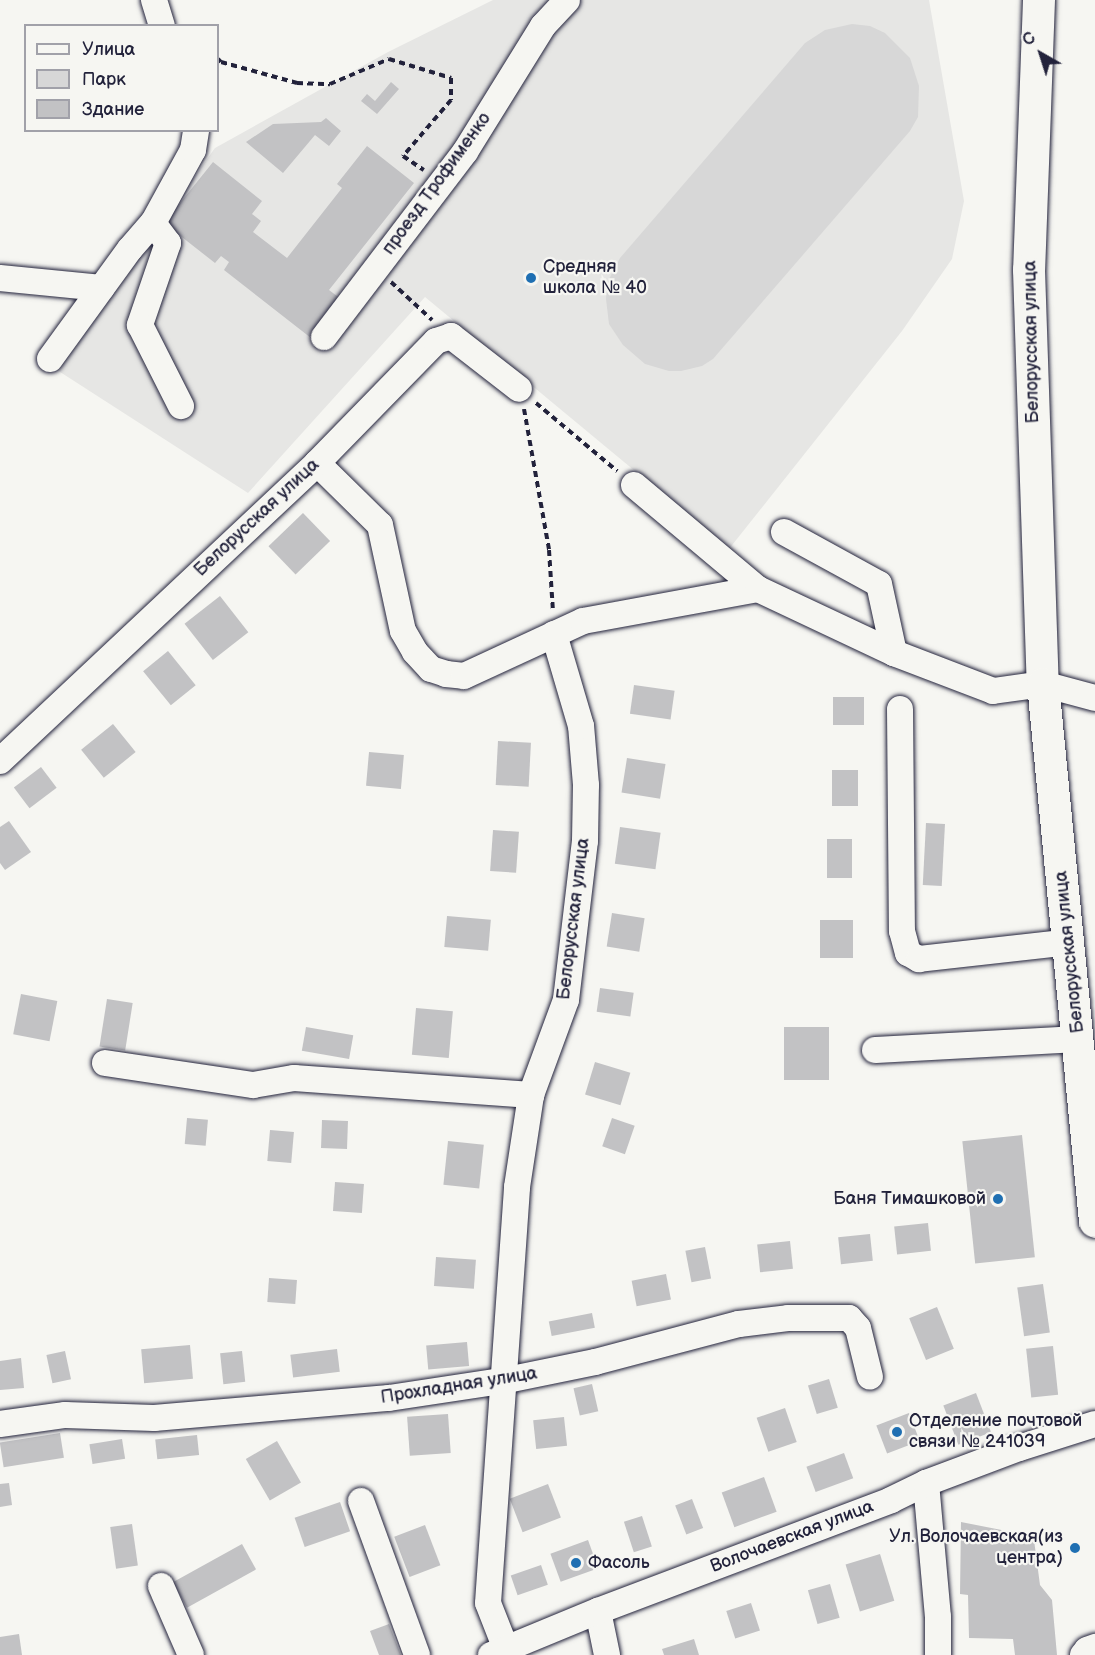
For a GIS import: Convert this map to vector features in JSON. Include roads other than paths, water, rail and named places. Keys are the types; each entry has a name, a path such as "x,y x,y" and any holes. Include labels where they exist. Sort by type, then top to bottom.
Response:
{"main road":[{"name":"Белорусская улица","path":"1040,0 1029,270 1043,684 1070,942 1095,1221"}],"street":[{"path":"154,0 161,24"},
{"name":"проезд Трофименко","path":"324,337 465,152 543,26 567,0"},
{"path":"50,359 130,249 153,222 193,150 196,132"},
{"path":"153,222 168,243 140,325 181,406"},
{"path":"0,278 102,288"},
{"name":"Белорусская улица","path":"0,761 317,463 436,341 451,336 519,389"},
{"path":"317,463 380,525 403,631 415,652 431,669 464,676 583,621 663,604 758,589"},
{"path":"634,485 758,589 894,652 993,691 1043,684 1095,698"},
{"path":"784,532 879,585 894,652"},
{"name":"Белорусская улица","path":"499,1652 488,1603 517,1187 531,1095 566,1000 585,842 586,785 580,726 554,634"},
{"path":"900,709 902,931 908,953 919,959 1070,942"},
{"path":"875,1050 1079,1039"},
{"path":"105,1063 253,1085 294,1078 531,1095"},
{"name":"Прохладная улица","path":"0,1424 65,1415 154,1418 389,1398 502,1381 595,1362 739,1324 798,1318 849,1318 858,1328 870,1377"},
{"name":"Волочаевская улица","path":"499,1652 598,1611 891,1500 926,1483 1019,1448 1095,1424"},
{"path":"926,1483 938,1617 938,1655"},
{"path":"362,1501 417,1655"},
{"path":"161,1586 191,1655"},
{"path":"598,1611 607,1655"},
{"path":"1083,1655 1095,1647"}],"place":[{"name":"Средняя школа № 40","path":"531,278"},
{"name":"Баня Тимашковой","path":"998,1199"},
{"name":"Отделение почтовой связи № 241039","path":"897,1432"},
{"name":"Ул. Волочаевская(из центра)","path":"1075,1548"},
{"name":"Фасоль","path":"576,1563"}]}
